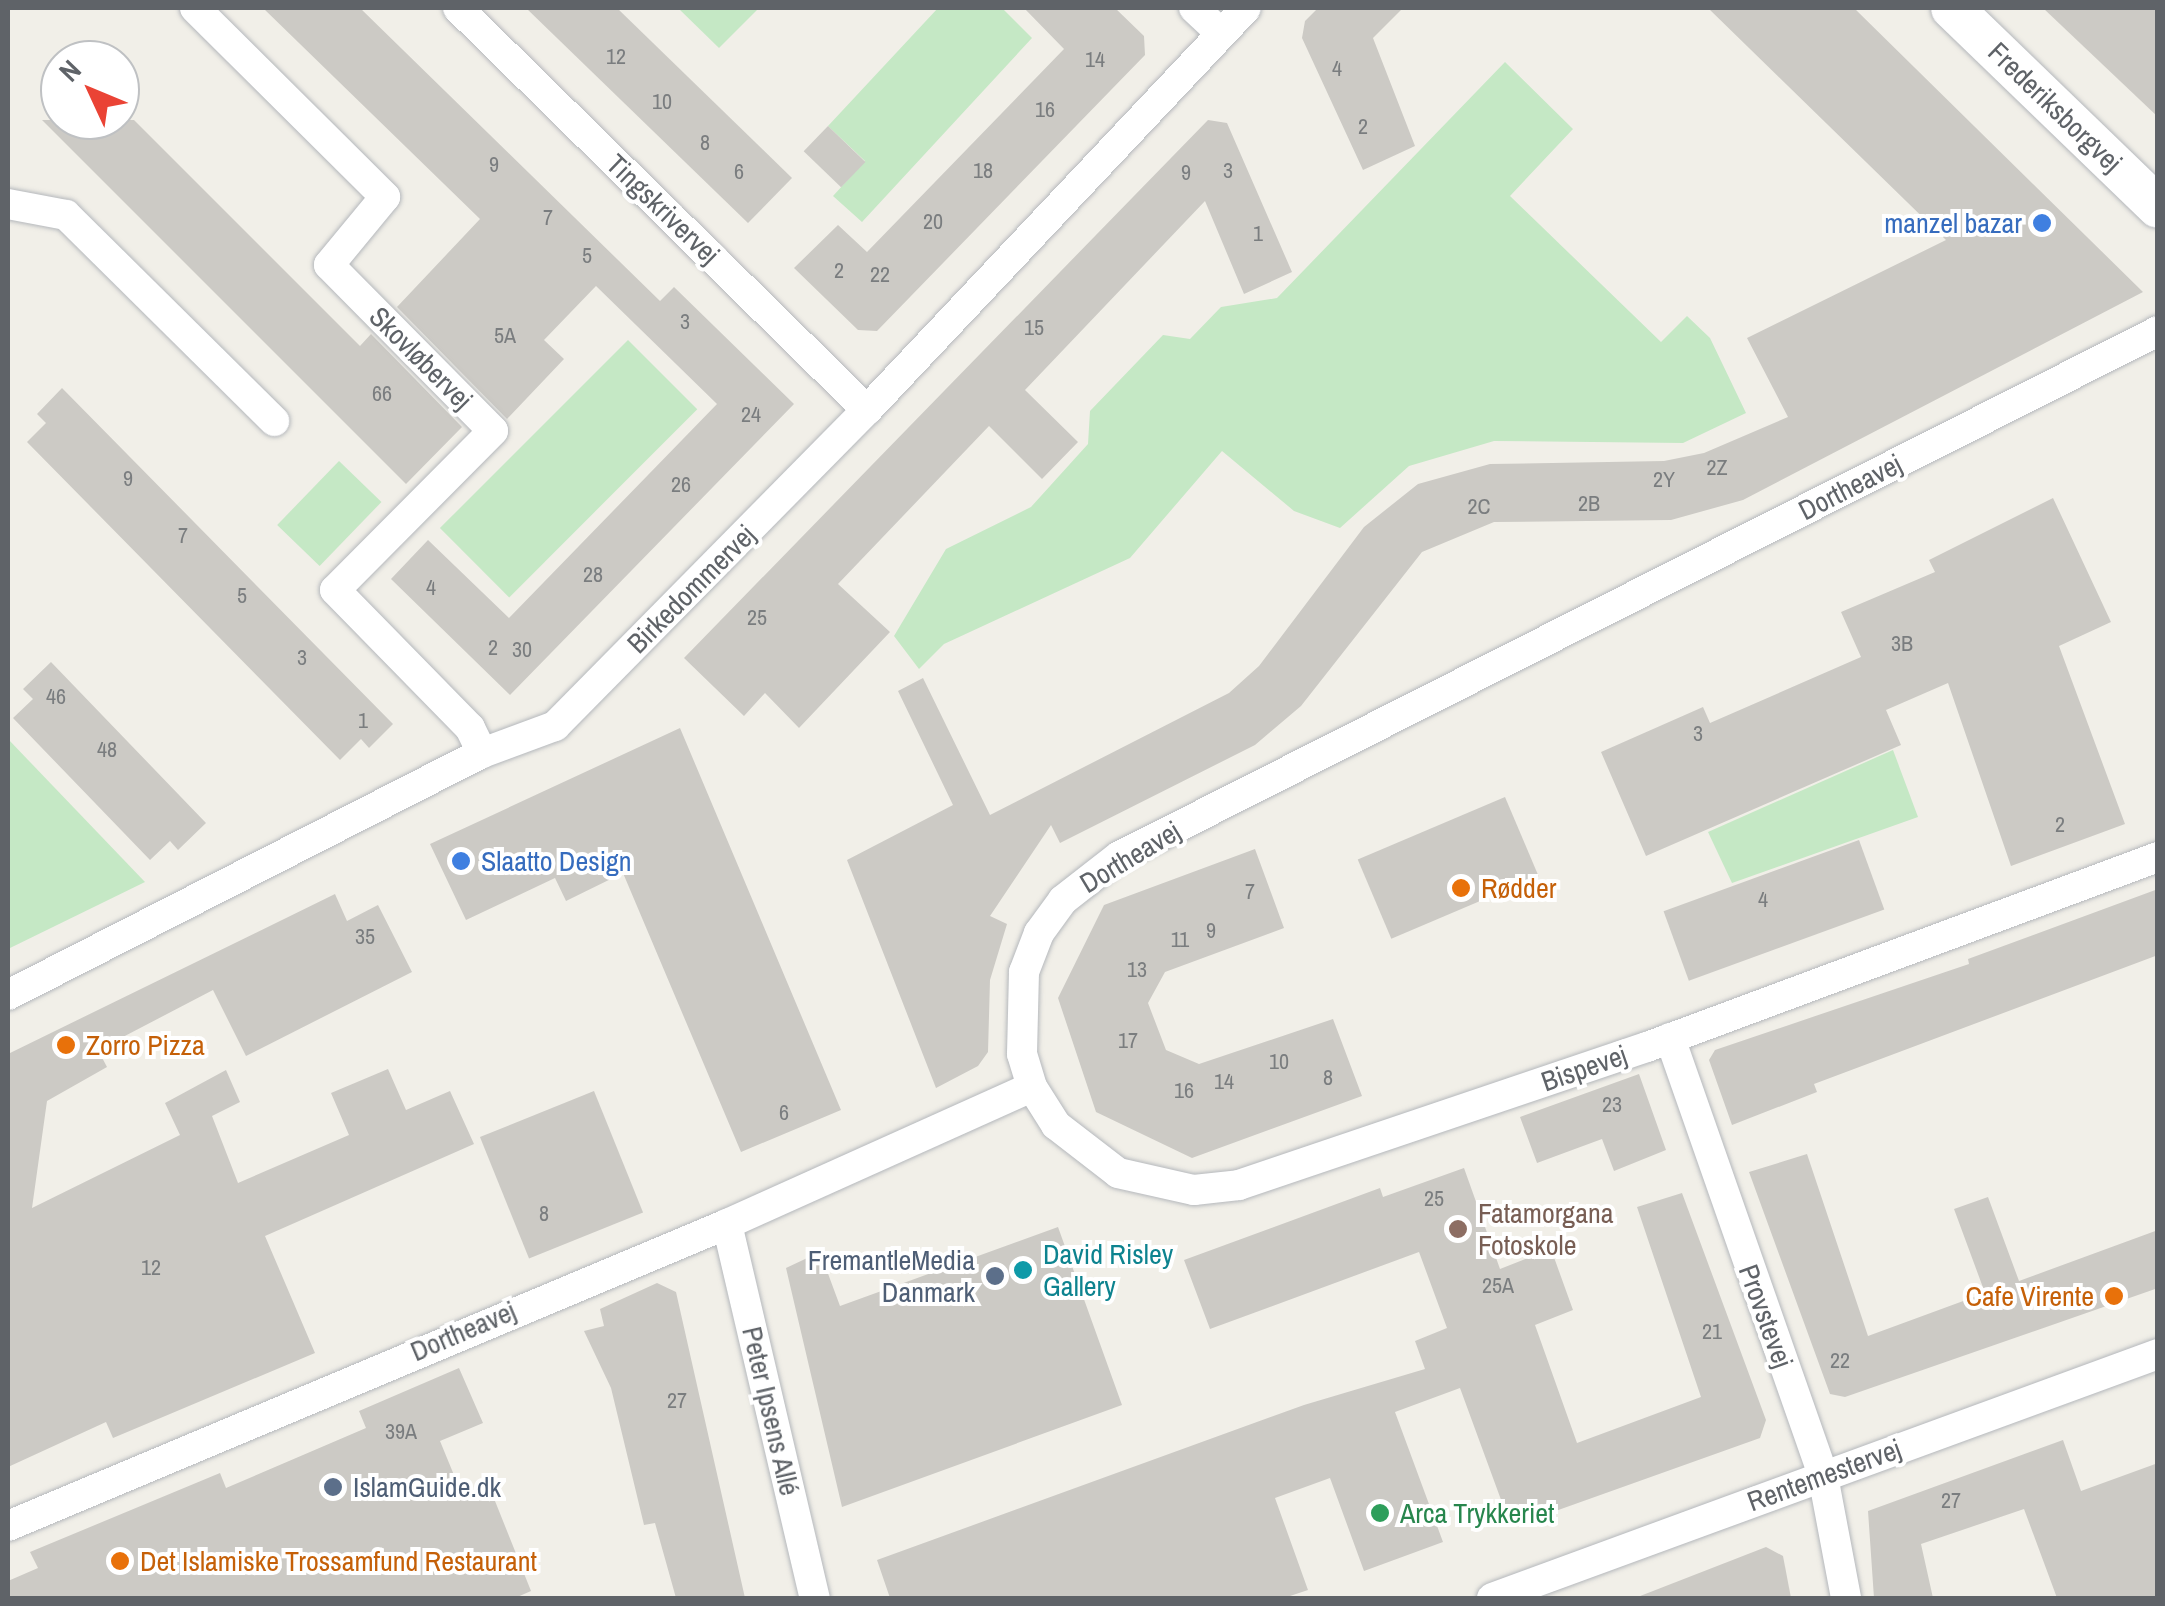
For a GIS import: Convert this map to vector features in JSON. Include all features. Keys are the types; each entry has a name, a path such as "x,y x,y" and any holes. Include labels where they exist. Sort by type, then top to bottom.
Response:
{"street":[{"name":"Skovløbervej","path":"195,8 386,197 329,266 493,431 335,590 470,728 482,752"},
{"name":"Tingskrivervej","path":"458,8 868,410"},
{"path":"1194,8 1222,33"},
{"name":"Birkedommervej","path":"8,995 482,752 555,726 868,410 1246,8"},
{"name":"Frederiksborgvej","path":"1952,8 2158,207"},
{"path":"8,204 66,214 274,420"},
{"name":"Dortheavej","path":"8,1526 728,1224 1032,1087 1018,1013 1024,972 1039,933 1088,876 2158,331"},
{"name":"Bispevej","path":"1032,1087 1085,1152 1118,1172 1194,1190 1239,1185 1670,1038 2158,856"},
{"name":"Provstevej","path":"1670,1038 1823,1476 1846,1598"},
{"name":"Peter Ipsens Allé","path":"728,1224 816,1598"},
{"name":"Rentemestervej","path":"1492,1598 2158,1354"}],"green space":[{"path":"678,8 759,8 719,48"},
{"path":"938,8 1002,8 1032,38 862,222 833,196 865,161 828,126"},
{"path":"1505,62 1573,129 1510,196 1661,342 1687,316 1710,338 1746,413 1683,443 1494,441 1409,466 1340,528 1294,511 1222,451 1130,558 944,644 919,669 894,636 946,549 1031,507 1088,444 1090,411 1163,335 1190,339 1221,307 1277,298"},
{"path":"628,340 697,409 509,597 440,528"},
{"path":"339,461 381,502 320,566 277,525"},
{"path":"8,739 145,882 8,949"},
{"path":"1893,750 1918,817 1732,883 1708,832"}],"building":[{"path":"263,8 360,8 660,301 674,287 794,404 510,695 391,579 428,540 509,618 717,404 596,286 544,340 564,359 507,419 397,307 480,219"},
{"path":"526,8 617,8 792,178 748,223"},
{"path":"1024,8 1115,8 1144,36 1145,55 877,331 858,330 794,268 838,225 867,252 1064,49"},
{"path":"1318,8 1403,8 1373,38 1415,146 1363,170 1302,38 1305,21"},
{"path":"1708,8 1854,8 2143,292 1743,500 1671,520 1494,522 1422,552 1301,706 1255,745 1060,843 1051,825 990,916 1007,924 990,980 988,1052 978,1066 936,1088 847,860 953,805 898,691 923,678 990,815 1229,693 1259,666 1364,527 1418,484 1490,464 1664,461 1704,453 1788,417 1747,338 1946,240"},
{"path":"2043,8 2158,8 2158,117"},
{"path":"1208,120 1227,123 1292,272 1244,294 1205,201 1025,390 1078,442 1042,479 989,426 838,584 890,632 799,728 765,693 744,716 684,658"},
{"path":"140,126 360,346 371,334 462,427 406,484 62,140 140,140"},
{"path":"828,126 865,162 841,187 804,151"},
{"path":"62,388 393,724 369,748 361,739 340,760 27,442 46,423 37,414"},
{"path":"2053,498 2111,622 2059,646 2125,824 2011,866 1948,683 1886,710 1901,745 1646,856 1601,752 1703,707 1710,723 1861,657 1841,612 1935,572 1929,560"},
{"path":"51,662 206,823 178,850 170,841 150,860 13,718 33,699 23,689"},
{"path":"680,728 841,1110 741,1152 623,873 566,901 555,878 466,920 430,844"},
{"path":"1505,797 1539,876 1391,939 1358,860"},
{"path":"1859,840 1884,910 1689,981 1664,911"},
{"path":"1255,849 1284,928 1165,972 1148,1003 1166,1050 1199,1064 1333,1019 1362,1096 1192,1158 1096,1112 1058,998 1104,905"},
{"path":"2158,889 2158,955 1814,1084 1817,1092 1732,1125 1709,1060 1715,1050 1969,964 1968,959"},
{"path":"335,894 347,921 378,905 412,972 246,1056 213,990 98,1050 107,1067 47,1101 32,1208 180,1135 165,1103 226,1070 240,1102 212,1116 238,1183 349,1135 331,1093 388,1069 406,1110 450,1091 474,1144 265,1236 315,1353 113,1438 106,1422 8,1467 8,1054"},
{"path":"1639,1074 1666,1150 1614,1171 1602,1139 1537,1163 1520,1117"},
{"path":"594,1091 643,1212 529,1259 480,1137"},
{"path":"1807,1154 1868,1336 1985,1293 1954,1209 1988,1197 2019,1281 2158,1230 2158,1288 1845,1397 1830,1394 1749,1172"},
{"path":"1464,1168 1500,1269 1551,1249 1573,1310 1535,1325 1577,1443 1701,1397 1637,1207 1682,1193 1766,1420 1760,1438 1511,1527 1460,1388 1395,1412 1443,1542 1364,1571 1330,1478 1275,1498 1308,1590 1284,1598 890,1598 877,1560 1304,1405 1425,1369 1415,1341 1447,1328 1419,1252 1210,1329 1184,1260 1380,1188 1383,1197"},
{"path":"1058,1227 1122,1405 842,1507 786,1268 820,1252 840,1306"},
{"path":"657,1283 676,1292 745,1598 676,1598 655,1523 644,1525 611,1388 584,1331 604,1326 600,1309"},
{"path":"459,1368 483,1423 440,1441 463,1497 489,1486 531,1591 515,1598 8,1598 8,1581 38,1568 30,1552 220,1473 226,1488 366,1428 359,1411"},
{"path":"2063,1440 2081,1491 2158,1463 2158,1598 2057,1598 2024,1509 1921,1544 1933,1598 1874,1598 1868,1511"},
{"path":"1766,1547 1783,1556 1791,1598 1635,1598"}],"place":[{"name":"manzel bazar","path":"2042,223"},
{"name":"Slaatto Design","path":"461,861"},
{"name":"Rødder","path":"1461,888"},
{"name":"Zorro Pizza","path":"66,1045"},
{"name":"Fatamorgana Fotoskole","path":"1458,1229"},
{"name":"David Risley Gallery","path":"1023,1270"},
{"name":"FremantleMedia Danmark","path":"995,1276"},
{"name":"Cafe Virente","path":"2114,1296"},
{"name":"IslamGuide.dk","path":"333,1487"},
{"name":"Arca Trykkeriet","path":"1380,1513"},
{"name":"Det Islamiske Trossamfund Restaurant","path":"120,1561"}]}
